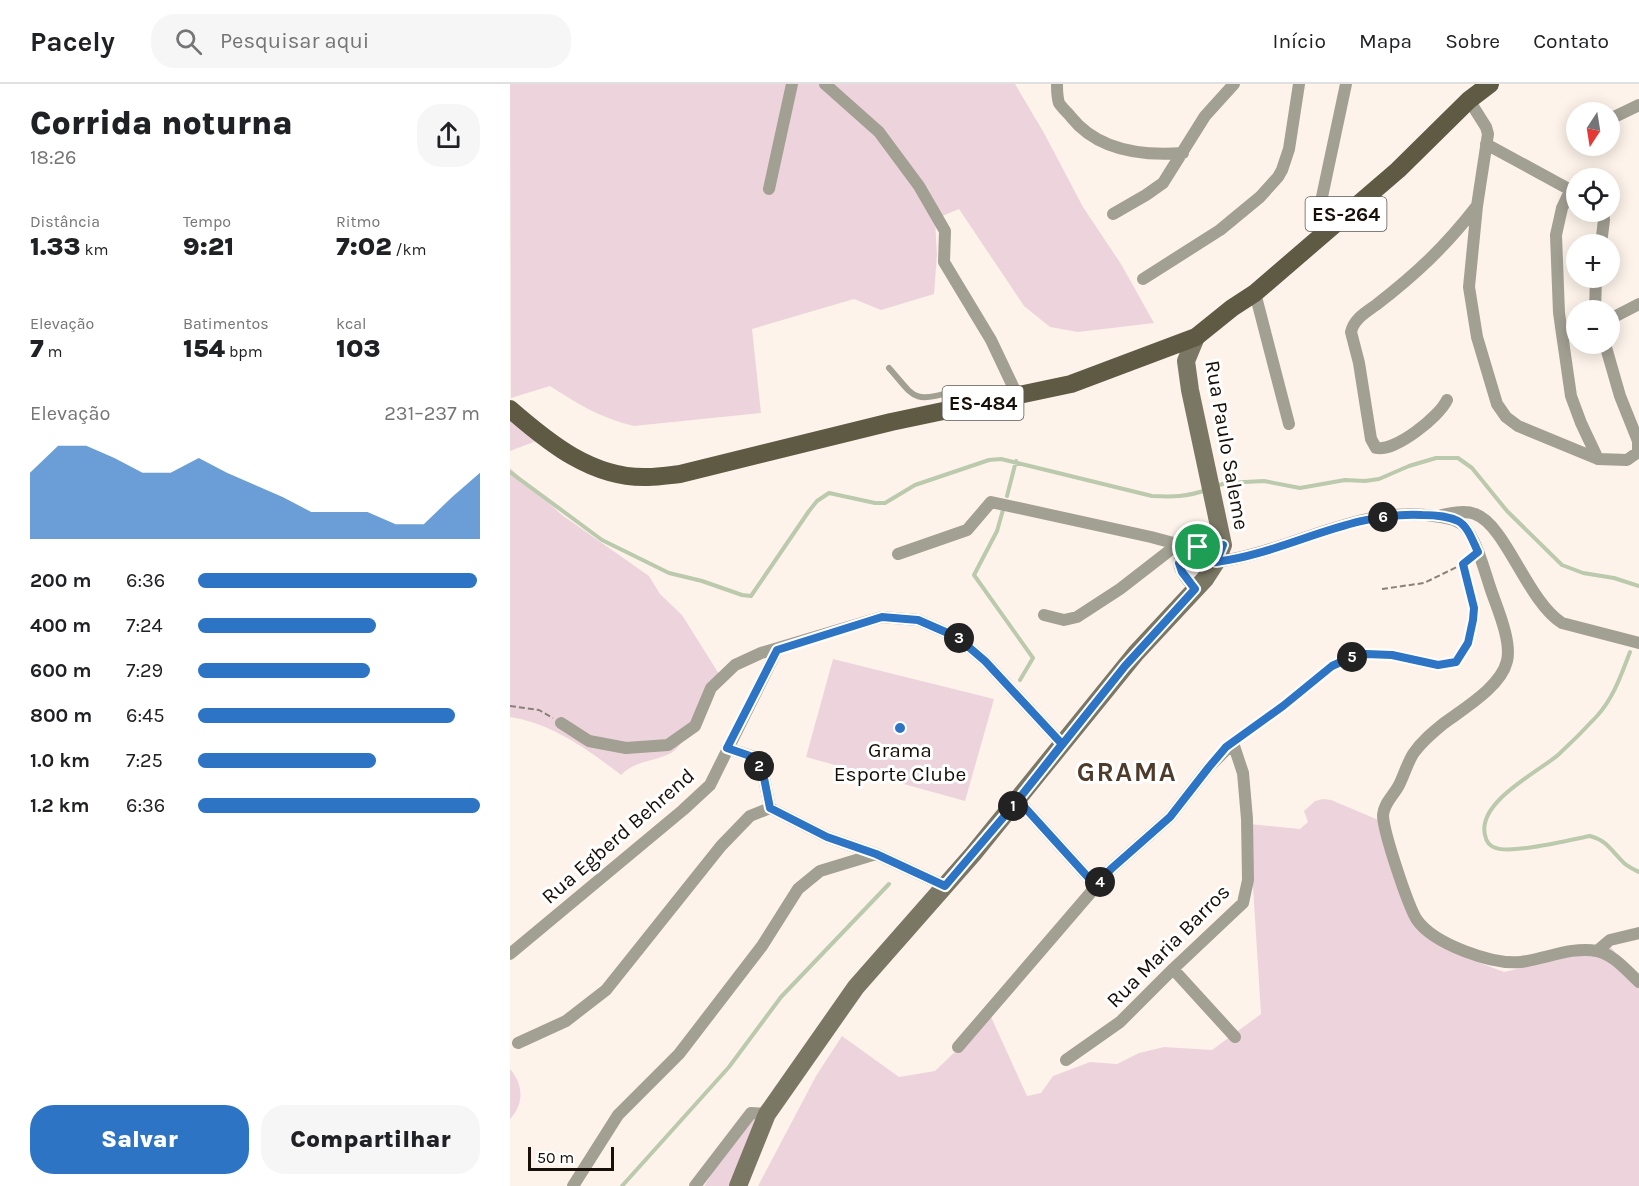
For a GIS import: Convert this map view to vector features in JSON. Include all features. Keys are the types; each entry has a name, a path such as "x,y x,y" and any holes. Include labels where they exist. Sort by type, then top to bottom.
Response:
{"main road":[{"name":"ES-264","path":"1196,337 1255,293 1398,170 1469,100 1490,84"},
{"name":"ES-484","path":"510,409 566,453 588,465 612,473 646,477 680,474 891,422 1071,384 1196,337"},
{"name":"Rua Paulo Saleme","path":"1196,337 1189,349 1186,361 1211,488 1220,554"},
{"path":"738,1186 767,1114 856,987 1018,800 1136,653 1195,589 1220,554"}],"street":[{"path":"769,189 792,84"},
{"path":"825,84 879,132 919,186 945,231 944,262 991,340 1017,395"},
{"path":"1057,84 1059,103 1076,123 1094,136 1117,148 1157,155 1183,153"},
{"path":"1113,214 1163,183 1205,116 1234,84"},
{"path":"1143,279 1173,258 1220,231 1260,197 1278,177 1285,162 1292,135 1299,84"},
{"path":"1326,231 1319,211 1346,84"},
{"path":"1469,100 1488,134 1477,206 1469,295 1477,337 1497,404 1506,417 1518,426 1604,460 1630,459 1639,448 1608,354"},
{"path":"1620,114 1639,105"},
{"path":"1486,144 1566,188"},
{"path":"1566,202 1562,208 1556,235 1559,313 1571,396 1581,423 1604,460"},
{"path":"1447,400 1444,408 1437,415 1413,434 1382,449 1376,448 1371,439 1359,363 1351,332 1358,319 1415,274 1446,245 1477,206"},
{"path":"1255,293 1289,424"},
{"path":"1620,314 1639,304"},
{"path":"898,554 967,530 991,502 1151,537 1192,549 1251,556 1355,522 1392,516 1438,516 1467,512 1487,522 1541,604 1553,617 1562,623 1639,643"},
{"path":"1438,516 1458,521 1465,526 1478,552 1502,624 1508,654 1506,665 1485,692 1422,742 1384,809 1384,823 1392,854 1414,914 1427,930 1455,948 1508,963 1584,950 1597,951 1607,954 1639,982"},
{"path":"1044,615 1064,620 1077,617 1089,607 1120,589 1178,544"},
{"path":"1192,549 1185,553 1179,563 1182,572 1195,589"},
{"path":"561,723 589,741 626,748 668,745 696,726 711,688 735,665 761,653 882,617 918,620 957,637 985,661 1062,744"},
{"name":"Rua Egberd Behrend","path":"510,954 684,810 710,784 777,650"},
{"path":"958,1047 1111,869 1170,817 1209,767 1233,743"},
{"name":"Rua Maria Barros","path":"1066,1060 1120,1022 1173,969 1239,909 1246,897 1249,864 1247,819 1243,772 1233,743"},
{"path":"727,748 756,758 764,778 770,808"},
{"path":"1018,800 1096,886"},
{"path":"518,1043 566,1021 606,990 721,846 750,816 770,808 827,837 876,854 945,886"},
{"path":"573,1186 618,1115 679,1054 762,946 798,889 820,871 876,854"},
{"path":"1597,951 1610,940 1639,933"},
{"path":"1173,969 1235,1037"},
{"path":"695,1186 751,1113 767,1114"}],"lane":[{"path":"889,368 913,395 924,399 951,392 960,396 965,406"}],"path":[{"path":"1382,589 1424,583 1463,564 1478,552"},
{"path":"1233,743 1332,666 1354,656 1392,655 1438,665 1456,662 1468,643 1474,608 1463,564"},
{"path":"510,706 539,710 561,723"}],"shaded area":[{"path":"510,84 1015,84 1083,207 1121,264 1154,323 1078,332 1050,327 1024,306 959,209 935,219 937,255 934,294 881,310 854,299 752,329 761,413 634,426 590,410 550,386 511,398"},
{"path":"510,418 539,440 510,451"},
{"path":"510,468 562,515 649,576 660,594 682,615 719,674 691,728 671,753 633,766 621,775 583,747 555,731 510,717"},
{"name":"Grama Esporte Clube","path":"833,659 994,699 965,801 806,757"},
{"path":"1331,800 1381,821 1421,931 1467,958 1504,972 1571,956 1608,944 1639,980 1639,1186 758,1186 816,1076 842,1036 899,1077 935,1071 991,1017 1027,1096 1041,1093 1053,1076 1090,1062 1117,1064 1139,1053 1164,1047 1212,1050 1261,1014 1249,824 1300,829 1308,822 1304,811 1315,801"},
{"path":"510,1069 518,1081 520,1101 510,1119"},
{"path":"766,1103 733,1186 704,1186 724,1155"}],"waterway":[{"path":"1216,486 1226,483 1264,481 1300,488 1345,480 1365,481 1379,479 1409,466 1436,458 1458,458 1472,468 1507,511 1562,565 1583,573 1614,578 1639,586"},
{"path":"510,472 602,540 669,573 751,596 809,511 817,501 829,493 885,503 915,485 989,460 1001,459 1152,496 1179,496 1206,490"},
{"path":"1007,496 1016,461"},
{"path":"1003,510 997,531 974,575 1033,658 1020,680"},
{"path":"1630,652 1616,686 1603,709 1558,755 1499,800 1490,811 1485,823 1485,835 1491,846 1504,849 1542,846 1590,836 1604,843 1626,864 1639,872"},
{"path":"622,1186 729,1067 781,997 889,884"}],"place":[{"name":"Grama Esporte Clube","path":"900,728"}],"district":[{"name":"GRAMA","path":"1127,772"}],"route":[{"path":"1198,547 1185,553 1179,563 1182,572 1195,589 1125,666 1018,800 945,886 876,854 827,837 770,808 764,778 756,758 727,748 777,650 882,617 918,620 957,637 985,661 1062,744 1018,800 1096,886 1111,869 1170,817 1226,747 1283,706 1332,666 1354,656 1366,654 1392,655 1434,665 1456,662 1471,635 1474,608 1463,564 1471,555 1478,552 1465,526 1458,521 1433,515 1416,514 1369,519 1251,556 1216,562 1223,545 1198,547"}]}
